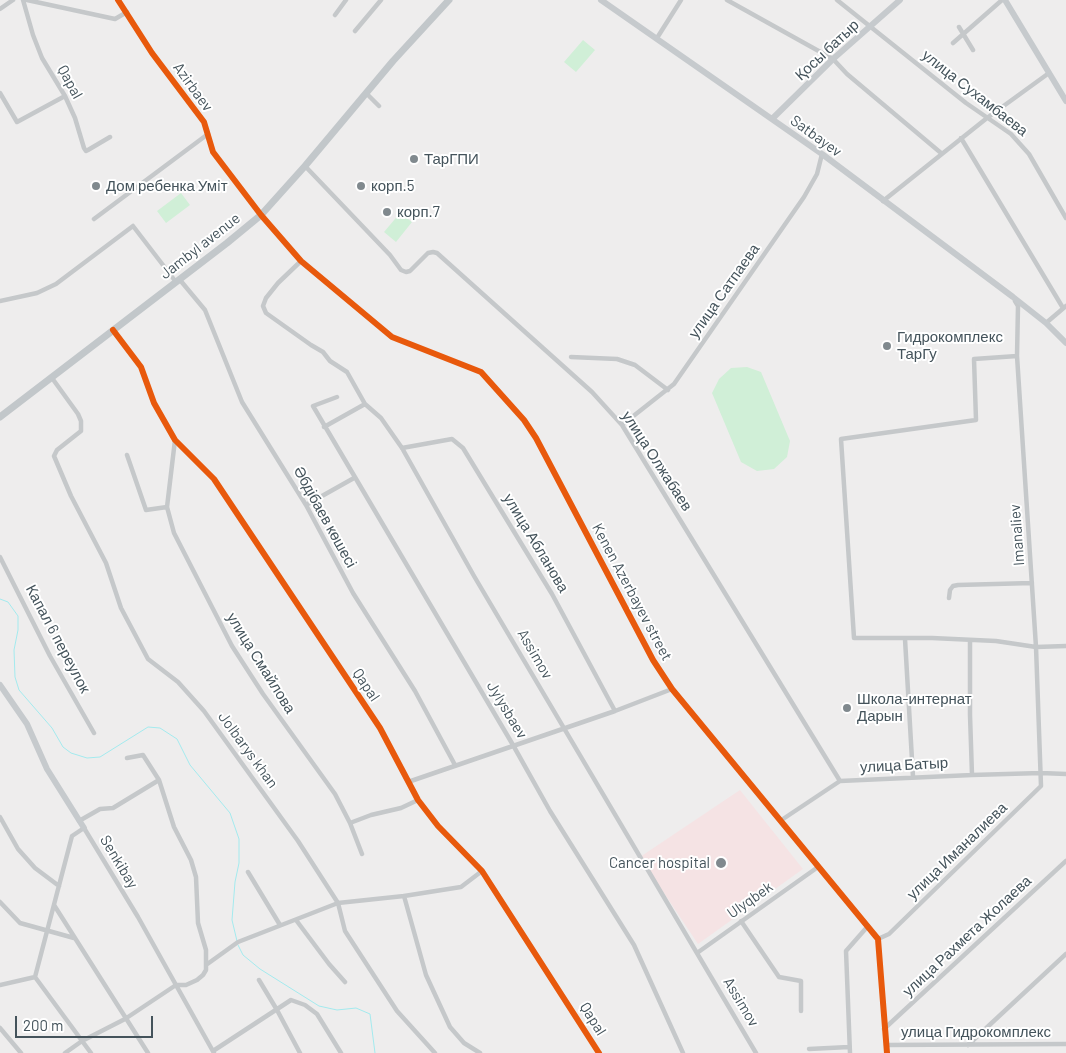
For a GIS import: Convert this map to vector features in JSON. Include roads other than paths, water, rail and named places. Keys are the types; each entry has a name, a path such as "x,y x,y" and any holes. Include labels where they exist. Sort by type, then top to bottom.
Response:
{"main road":[{"name":"Jambyl avenue","path":"0,417 261,215 445,2"}],"street":[{"path":"0,9 13,0"},
{"path":"25,0 115,19 127,12"},
{"name":"Qapal","path":"25,0 36,43 42,58 65,96 86,151 110,137"},
{"name":"Azirbaev","path":"118,0 152,53 204,122 213,152 261,215"},
{"path":"335,15 346,0"},
{"path":"355,31 381,0"},
{"name":"Satbayev","path":"601,0 822,154 1013,297 1046,323 1066,343"},
{"path":"657,38 682,0"},
{"path":"727,0 833,59 847,74 941,154"},
{"name":"улица Сухамбаева","path":"837,0 987,118 1011,134 1024,148 1066,218"},
{"name":"Қосы батыр","path":"772,119 833,59 900,0"},
{"path":"953,43 1003,0 1066,102"},
{"path":"959,27 973,50"},
{"path":"883,200 987,118 1049,74"},
{"path":"0,93 17,122 65,96"},
{"path":"366,93 379,106"},
{"path":"94,219 208,134"},
{"path":"961,138 1065,307 1046,323"},
{"name":"улица Сатпаева","path":"622,425 674,384 804,197 817,174 822,154"},
{"name":"улица Олжабаев","path":"305,166 390,254 401,270 410,271 428,253 437,253 592,392 622,425 840,780"},
{"name":"Kenen Azerbayev street","path":"261,215 302,261 392,337 481,372 518,413 536,438 653,660 672,689 878,939"},
{"name":"Әбдібаев көшесі","path":"0,301 37,293 56,284 133,226 178,281 205,310 242,402 306,505 353,593 415,691 455,765"},
{"name":"Assimov","path":"302,261 278,283 266,298 263,306 266,313 323,352 330,361 347,372 365,404 381,418 402,448 474,576 756,1053"},
{"name":"Imanaliev","path":"1013,297 1018,306 1017,356 1036,647 1041,773"},
{"name":"Qapal","path":"113,330 141,367 154,403 175,440 214,479 380,728 418,800 438,826 482,871 599,1053"},
{"path":"1017,356 974,359 976,420 841,439 854,638 970,640 1036,647 1066,646"},
{"path":"571,357 617,359 635,365 668,390"},
{"name":"Jolbarys khan","path":"52,378 81,421 81,431 57,450 54,456 71,496 106,563 121,608 148,659 178,682 204,711 298,841 338,903 345,931 396,1011 435,1053"},
{"name":"Jylysbaev","path":"337,398 313,406 550,811 634,945 683,1053"},
{"path":"324,427 365,404"},
{"name":"улица Абланова","path":"402,448 452,439 463,448 552,594 615,711"},
{"name":"улица Смайлова","path":"175,440 167,508 174,533 232,646 263,694 335,794 350,823 362,854"},
{"path":"127,455 146,510 167,508"},
{"path":"306,505 354,478"},
{"name":"Капал 6 переулок","path":"0,556 50,656 94,733"},
{"path":"950,598 950,590 953,586 958,585 1032,583"},
{"path":"905,639 913,777"},
{"path":"970,640 972,775"},
{"name":"Senkibay","path":"0,686 27,724 47,770 138,917 213,1052"},
{"path":"408,782 615,711 672,689"},
{"path":"65,1053 82,1041 125,1019 176,985 186,985 197,980 206,970 206,950 198,923 196,877 191,860 174,827 159,780 142,755 127,758"},
{"name":"улица Батыр","path":"780,821 840,780 1041,773 1066,774"},
{"name":"улица Иманалиева","path":"878,939 888,934 1041,786 1041,773"},
{"path":"79,821 100,809 113,808 159,780"},
{"path":"350,823 371,815 401,808 418,800"},
{"path":"1,819 18,849 35,868 59,886"},
{"path":"35,977 72,836 84,828"},
{"name":"улица Рахмета Жолаева","path":"884,1029 1066,861"},
{"name":"Ulyqbek","path":"697,953 818,867"},
{"path":"206,965 238,942 338,903 404,896 461,887 482,871"},
{"path":"248,872 280,925"},
{"path":"404,896 426,975 450,1027 464,1043 480,1053"},
{"path":"0,902 20,923 74,938"},
{"path":"54,905 148,1053"},
{"path":"296,920 345,982"},
{"path":"741,921 779,977 801,981 801,1011"},
{"path":"810,1049 850,1050 846,951 868,926"},
{"path":"878,939 886,1053"},
{"path":"968,1045 1066,954"},
{"path":"0,985 35,977"},
{"path":"35,977 91,1053"},
{"path":"259,980 300,1053"},
{"path":"213,1052 291,1000 305,1005 318,1014 340,1053"},
{"path":"0,1028 21,1053"},
{"name":"улица Гидрокомплекс","path":"886,1045 1066,1044"}],"waterway":[{"path":"0,599 8,602 18,616 18,630 14,650 15,677 19,690 52,728 63,747 71,753 87,758 100,757 148,727 160,728 177,739 190,765 230,813 239,839 239,863 235,882 232,920 237,941"},
{"path":"238,945 243,955 260,969 319,1006 337,1010 356,1008 370,1014 375,1053"}],"place":[{"name":"ТарГПИ","path":"414,159"},
{"name":"Дом ребенка Умiт","path":"96,186"},
{"name":"корп.5","path":"361,186"},
{"name":"корп.7","path":"387,212"},
{"name":"Гидрокомплекс ТарГу","path":"887,346"},
{"name":"Школа-интернат Дарын","path":"847,708"},
{"name":"Cancer hospital","path":"721,863"}]}
